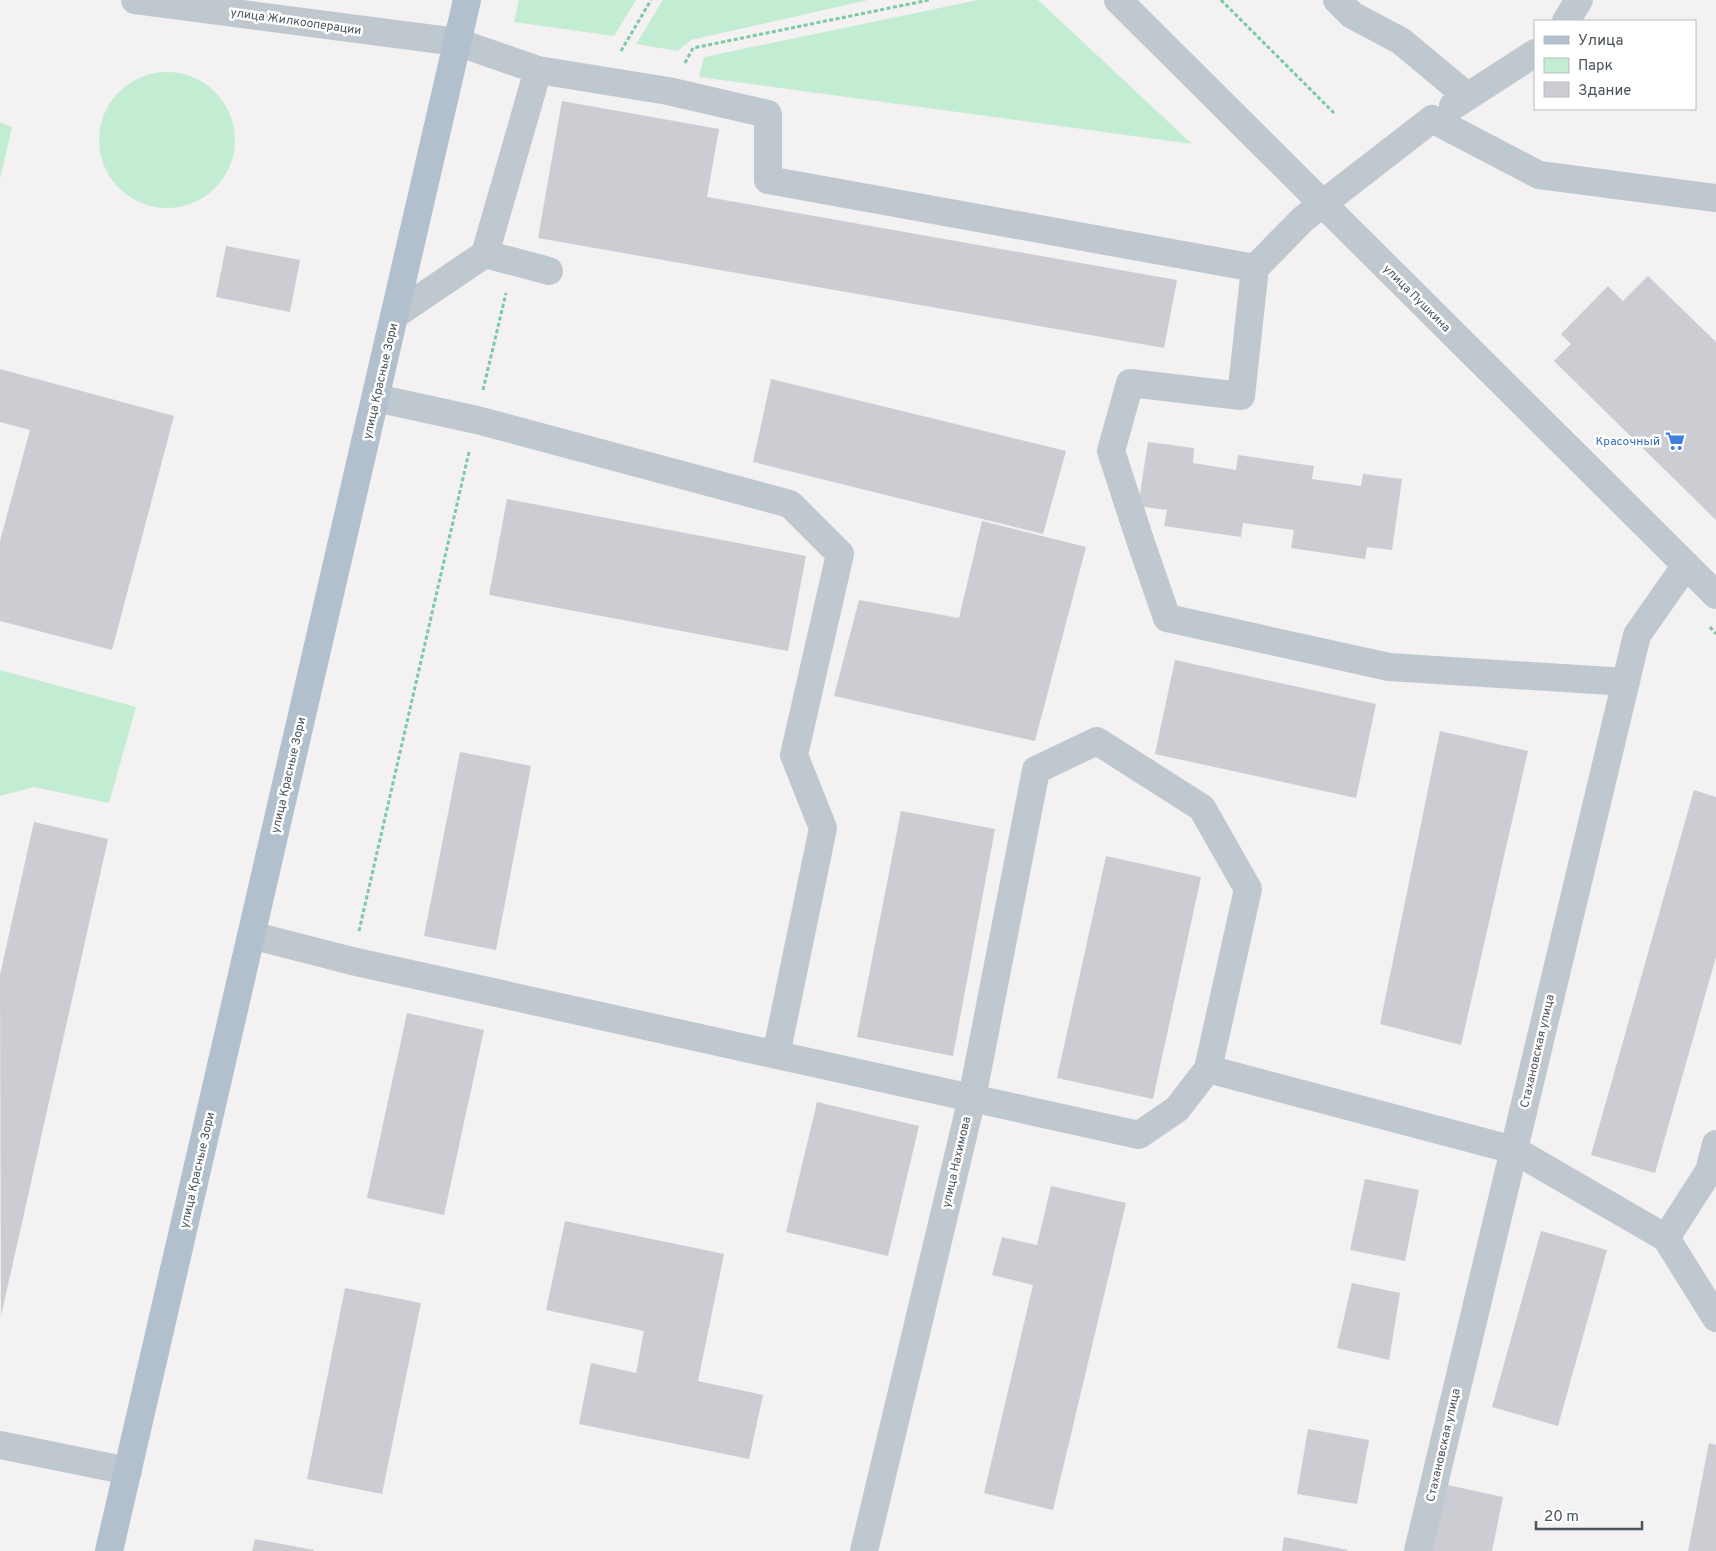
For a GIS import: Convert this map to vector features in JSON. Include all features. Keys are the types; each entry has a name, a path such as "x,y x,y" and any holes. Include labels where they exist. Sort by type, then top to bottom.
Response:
{"main road":[{"name":"улица Красные Зори","path":"110,1551 467,0"}],"street":[{"name":"улица Жилкооперации","path":"135,0 457,42 538,70 668,91 768,114 768,180 1255,268"},
{"name":"улица Пушкина","path":"1118,0 1716,595"},
{"path":"1337,0 1352,15 1401,41 1467,96"},
{"path":"1567,20 1579,0"},
{"path":"1534,54 1432,119 1303,219 1255,268 1241,396 1130,382 1111,451 1167,618 1389,668 1626,682"},
{"path":"395,315 484,254 538,70"},
{"path":"1432,119 1539,175 1716,198"},
{"path":"484,254 550,271"},
{"path":"376,398 476,420 790,504 840,554 794,755 823,828 776,1055"},
{"name":"Стахановская улица","path":"1418,1551 1637,635 1672,588 1686,565"},
{"name":"улица Нахимова","path":"864,1551 972,1098 1036,770 1097,741 1202,808 1248,889 1208,1069"},
{"path":"251,935 352,961 1138,1135 1177,1109 1208,1069 1514,1150 1666,1238 1716,1318"},
{"path":"1666,1238 1709,1171 1716,1144"},
{"path":"0,1445 128,1471"}],"path":[{"path":"602,81 652,0"},
{"path":"668,91 693,48 929,0"},
{"path":"1221,0 1334,113"},
{"path":"352,961 513,261"}],"green space":[{"path":"519,0 636,0 614,36 514,22"},
{"path":"663,0 868,0 691,40 678,51 636,44"},
{"path":"978,0 1038,0 1192,144 699,77 704,57"},
{"path":"167,72 193,77 205,83 215,92 224,102 230,114 235,140 230,166 224,178 215,188 205,197 193,203 167,208 141,203 129,197 119,188 110,178 104,166 99,140 104,114 110,102 119,92 129,83 141,77"},
{"path":"0,122 12,127 0,179"},
{"path":"0,670 136,707 109,803 34,787 0,796"}],"building":[{"path":"562,101 719,129 707,197 1177,280 1164,348 538,238"},
{"path":"226,246 300,260 290,312 216,297"},
{"name":"Красочный","path":"1648,276 1716,342 1716,520 1554,361 1571,344 1561,334 1608,286 1623,301"},
{"path":"0,369 174,416 112,650 0,621 0,541 30,430 0,422"},
{"path":"771,379 1066,451 1043,534 753,462"},
{"path":"1148,442 1194,448 1193,463 1236,470 1238,455 1314,466 1312,479 1361,486 1363,474 1402,479 1392,550 1367,547 1365,559 1291,548 1294,530 1243,523 1241,537 1164,526 1167,510 1138,506"},
{"path":"507,499 806,556 788,651 489,595"},
{"path":"982,521 1086,547 1035,741 834,696 859,600 959,618"},
{"path":"1175,660 1376,704 1356,798 1155,754"},
{"path":"1440,731 1528,751 1461,1045 1380,1024"},
{"path":"460,752 531,766 496,950 424,936"},
{"path":"1694,790 1716,797 1716,957 1655,1173 1591,1155"},
{"path":"901,811 995,829 953,1056 857,1037"},
{"path":"34,822 108,839 1,1316 0,975"},
{"path":"1106,856 1201,877 1153,1099 1057,1078"},
{"path":"407,1013 484,1030 444,1215 367,1198"},
{"path":"817,1102 919,1126 888,1256 786,1232"},
{"path":"1365,1179 1419,1190 1405,1261 1350,1250"},
{"path":"1051,1186 1126,1203 1053,1510 984,1493 1033,1285 992,1275 1002,1237 1037,1245"},
{"path":"565,1221 724,1254 698,1381 763,1395 749,1459 579,1424 591,1363 636,1373 644,1331 546,1310"},
{"path":"1541,1231 1607,1250 1558,1426 1492,1407"},
{"path":"1352,1283 1400,1293 1389,1360 1337,1348"},
{"path":"345,1288 421,1303 382,1494 307,1479"},
{"path":"1308,1429 1369,1440 1357,1504 1297,1494"},
{"path":"1709,1443 1716,1445 1716,1551 1688,1551"},
{"path":"1443,1484 1503,1497 1492,1551 1429,1551"},
{"path":"1284,1537 1348,1550 1282,1551"},
{"path":"255,1539 314,1550 314,1551 252,1551"}],"place":[{"name":"Красочный","path":"1675,441"}]}
